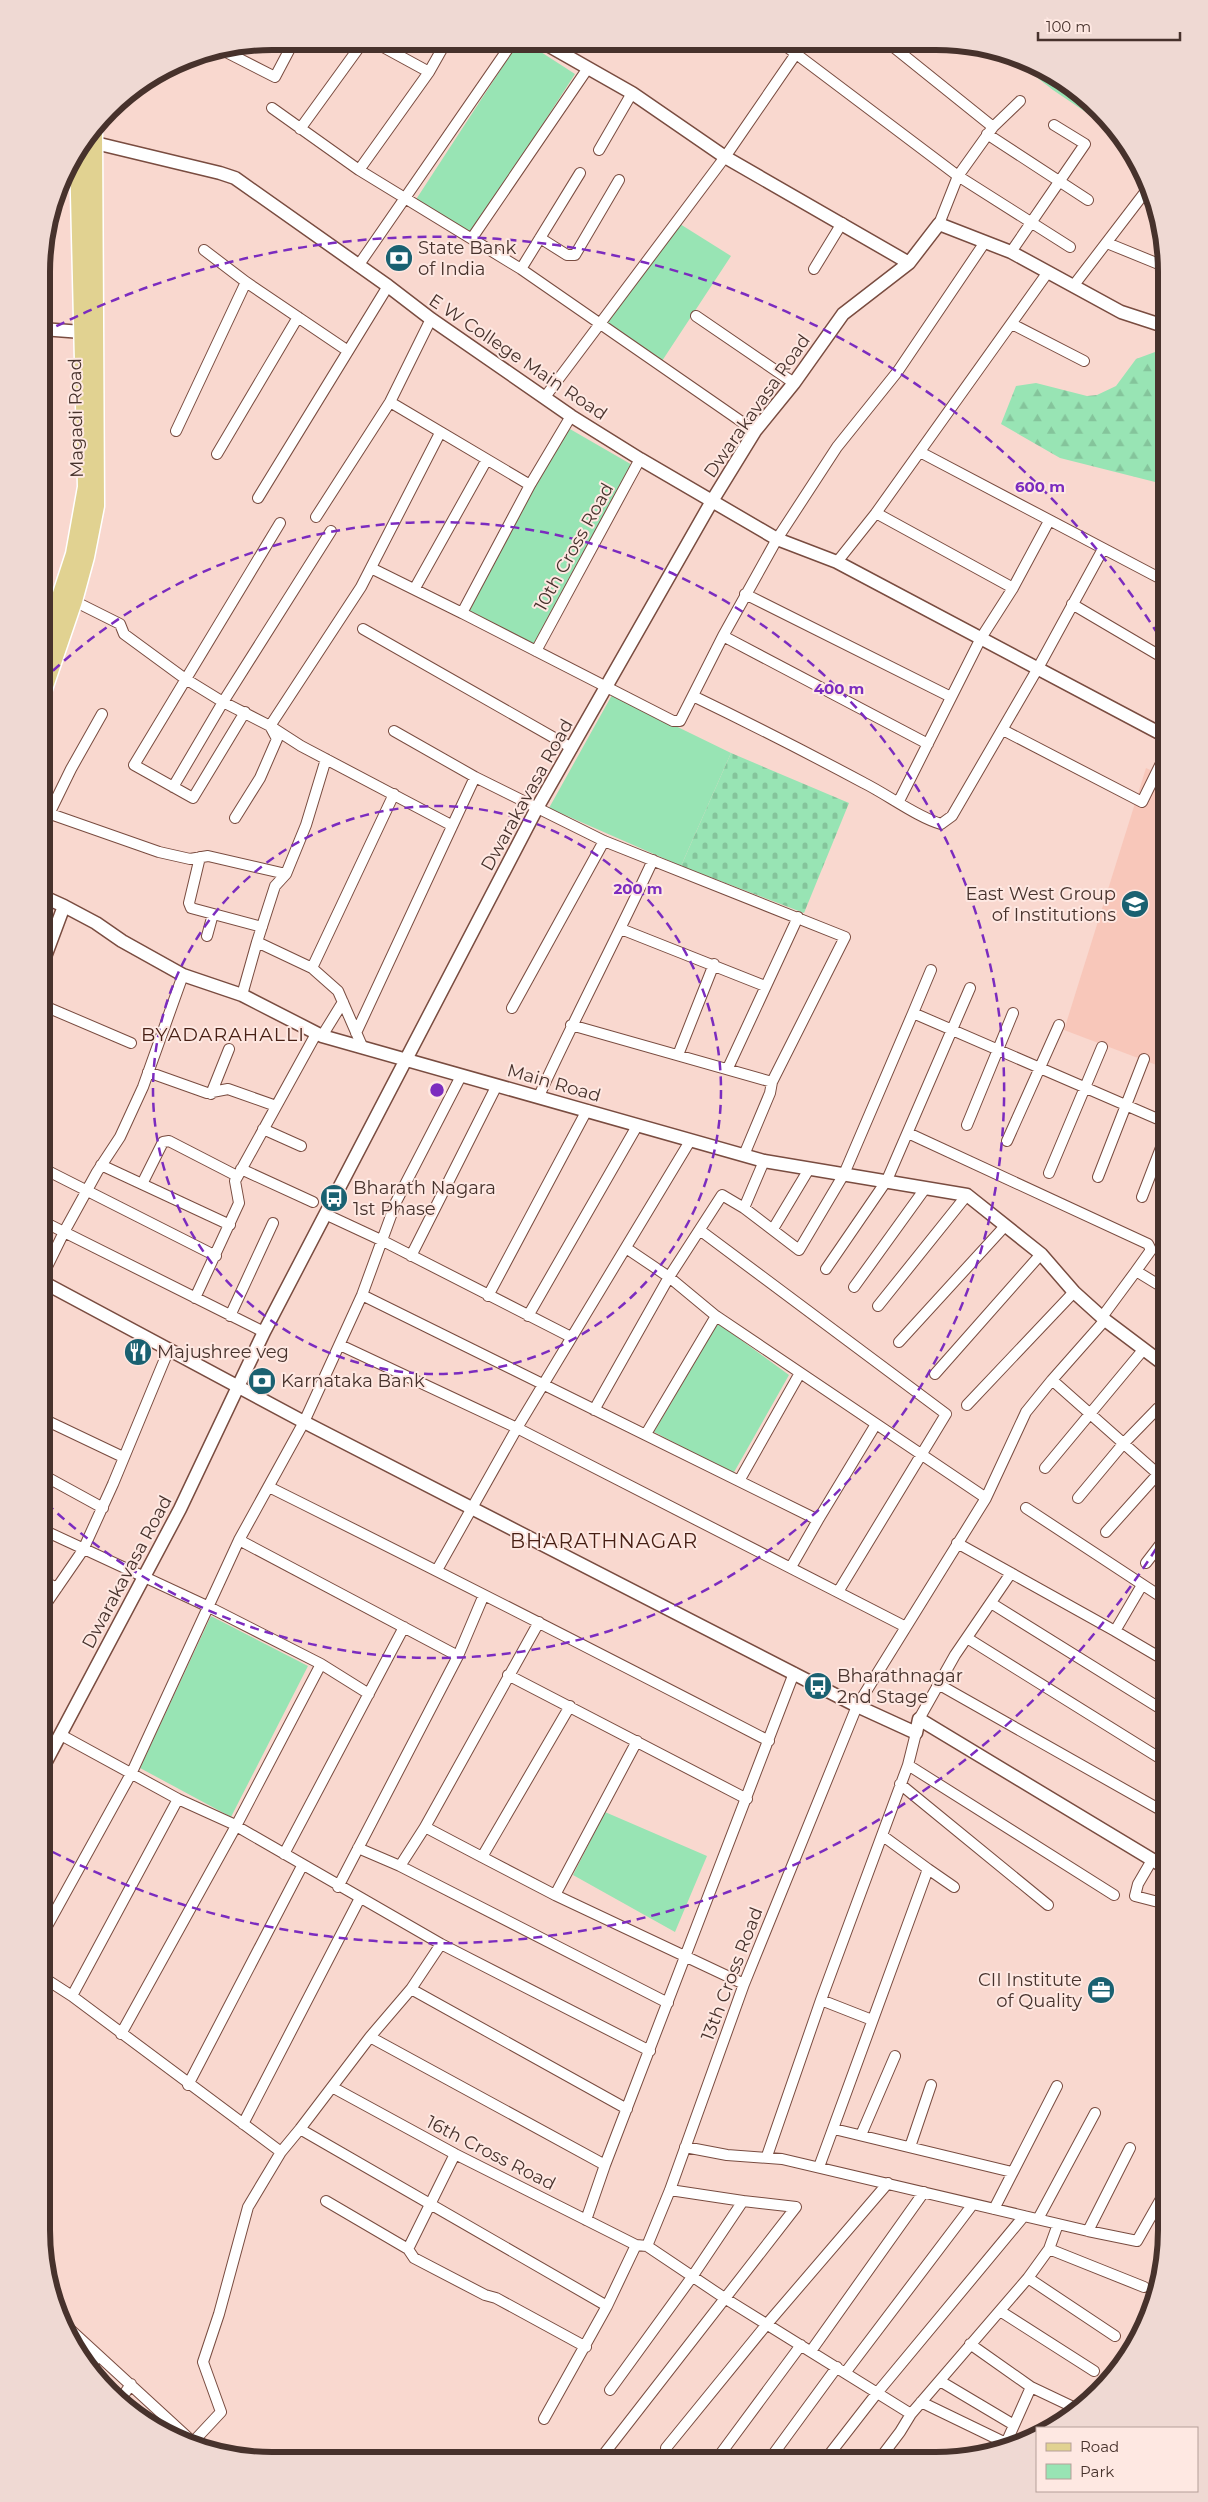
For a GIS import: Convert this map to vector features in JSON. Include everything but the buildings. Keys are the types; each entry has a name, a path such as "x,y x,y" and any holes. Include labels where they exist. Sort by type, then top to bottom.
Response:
{"main road":[{"name":"Magadi Road","path":"50,628 74,554 86,487 91,143"},
{"name":"Magadi Road","path":"50,672 74,601 86,557 96,506 89,333 79,164"}],"street":[{"path":"229,54 275,77 289,50"},
{"path":"300,129 357,50"},
{"path":"388,50 428,72"},
{"path":"359,170 428,72 441,50"},
{"path":"358,266 507,50"},
{"path":"557,50 632,93 725,157 842,223 908,263"},
{"path":"563,53 566,50"},
{"path":"790,50 958,176 1070,247"},
{"path":"545,397 725,157 798,50"},
{"path":"897,50 990,131 1059,182 1088,200"},
{"path":"472,238 588,68"},
{"path":"599,150 632,93"},
{"path":"1020,101 990,131 958,176 939,224 1011,252 1121,312 1158,324"},
{"path":"272,108 359,170 521,269 755,431"},
{"path":"1011,252 1085,144 1054,125"},
{"name":"E W College Main Road","path":"94,139 235,178 388,286 431,320 571,416 640,459 777,538 837,562 1158,732"},
{"path":"521,269 580,173"},
{"path":"540,238 568,255 575,255 619,180"},
{"path":"1074,285 1144,194"},
{"path":"814,268 842,223"},
{"name":"Dwarakavasa Road","path":"50,1755 180,1509 264,1332 408,1060 537,808 712,501 755,431 794,383 843,314 908,263 939,224"},
{"path":"371,568 415,588 673,721 680,721 745,594 777,538 837,447 898,371 985,242"},
{"path":"1107,243 1158,264"},
{"path":"204,250 246,282 348,351"},
{"path":"837,562 876,513 1048,272"},
{"path":"176,431 246,282"},
{"path":"258,498 388,286"},
{"path":"696,316 794,383"},
{"path":"217,454 298,317"},
{"path":"316,517 390,402 431,320"},
{"path":"1012,324 1084,361"},
{"path":"50,330 89,333"},
{"path":"390,402 486,461 530,485"},
{"path":"462,613 530,485 571,416"},
{"path":"270,726 371,568 440,433"},
{"path":"920,452 1158,577"},
{"name":"10th Cross Road","path":"536,651 640,459"},
{"path":"415,588 486,461"},
{"path":"876,513 1014,588"},
{"path":"898,801 981,638 1014,588 1049,521"},
{"path":"245,712 193,798 134,766 184,678 280,523"},
{"path":"173,787 223,702 331,531"},
{"path":"693,696 898,801 930,821 941,824 952,816 1003,730 1103,549"},
{"path":"745,594 951,697"},
{"path":"74,601 120,624 124,634 184,678 223,702 245,712 326,759 451,826"},
{"path":"1072,604 1158,655"},
{"path":"363,629 572,748"},
{"path":"723,636 928,744"},
{"path":"50,803 102,714"},
{"path":"235,818 260,778 277,739 270,726"},
{"path":"394,730 475,777 604,841 844,937 772,1082 770,1093 744,1155"},
{"path":"1003,730 1142,802 1158,769"},
{"path":"242,995 275,886 286,874 306,826 326,759"},
{"path":"356,1033 475,777"},
{"path":"312,968 394,794"},
{"path":"50,814 184,859 208,856 286,874"},
{"path":"512,1008 604,841"},
{"path":"200,857 189,906 262,927"},
{"path":"539,1096 571,1025 621,929 652,860"},
{"name":"Main Road","path":"50,900 96,923 183,975 242,995 319,1035 764,1161 887,1180 924,1190 967,1195"},
{"path":"50,944 64,906"},
{"path":"208,936 213,914"},
{"path":"728,1068 798,917"},
{"path":"621,929 714,964 765,986"},
{"path":"257,942 312,968 338,991 362,1046"},
{"path":"678,1055 714,964"},
{"path":"594,1410 669,1277 722,1195 744,1208 799,1250 844,1174 931,970"},
{"path":"50,1263 64,1232 101,1165 120,1137 148,1072 183,975"},
{"path":"826,1269 887,1180 970,988"},
{"path":"195,1298 240,1203 235,1181 239,1172 319,1035 343,1002"},
{"path":"50,1008 132,1043"},
{"path":"913,1013 1158,1120"},
{"path":"967,1125 1012,1013"},
{"path":"571,1025 772,1082"},
{"path":"1007,1141 1059,1025"},
{"path":"1050,1173 1102,1047"},
{"path":"212,1094 229,1049"},
{"path":"1098,1177 1144,1059"},
{"path":"148,1072 212,1094 228,1089 276,1106"},
{"path":"50,1921 132,1772 239,1540 304,1422 362,1295 396,1202 461,1076"},
{"path":"411,1256 497,1085"},
{"path":"488,1296 587,1110"},
{"path":"528,1316 637,1126"},
{"path":"263,1129 301,1146"},
{"name":"13th Cross Road","path":"647,2246 670,2190 744,1984 857,1706 986,1498 1020,1423 1052,1380 1103,1319 1151,1250 1148,1244 908,1133"},
{"path":"142,1184 163,1142 169,1141 313,1202"},
{"path":"437,1570 517,1428 690,1141"},
{"path":"1142,1197 1158,1154"},
{"path":"744,1208 764,1161"},
{"path":"101,1165 230,1225"},
{"path":"773,1229 809,1169"},
{"path":"50,1172 216,1256"},
{"path":"854,1287 924,1190"},
{"path":"878,1306 967,1195 1041,1254 1074,1292 1103,1319 1158,1360"},
{"path":"325,1214 383,1241 571,1337"},
{"path":"230,1316 272,1223"},
{"path":"50,1225 264,1332"},
{"path":"900,1342 1005,1226"},
{"path":"700,1231 946,1414 838,1592"},
{"path":"626,1248 669,1277 716,1316 986,1498"},
{"path":"935,1374 1041,1254"},
{"path":"1136,1271 1158,1285"},
{"path":"50,1284 304,1422 857,1706 916,1734"},
{"path":"967,1405 1074,1292"},
{"path":"362,1295 818,1520"},
{"path":"646,1434 716,1316"},
{"path":"340,1345 517,1428 906,1627"},
{"path":"50,1598 82,1550 102,1508 169,1349"},
{"path":"1045,1468 1143,1350"},
{"path":"738,1481 800,1373"},
{"path":"1052,1380 1158,1474 1106,1532"},
{"path":"1078,1498 1158,1408"},
{"path":"50,1422 123,1457"},
{"path":"791,1567 876,1424"},
{"path":"50,1479 102,1508"},
{"path":"269,1487 437,1570 483,1597 539,1622 769,1741"},
{"path":"1026,1508 1158,1595"},
{"path":"50,1534 82,1550 209,1606 321,1664 369,1694"},
{"path":"239,1540 458,1656"},
{"path":"957,1543 1158,1656"},
{"path":"1146,1563 1158,1547"},
{"path":"766,2156 821,2000 908,1765 919,1719 938,1684 1011,1573"},
{"path":"50,1584 57,1588"},
{"path":"1115,1631 1142,1585"},
{"path":"338,1887 458,1656 483,1597"},
{"path":"991,1603 1158,1707"},
{"path":"400,1866 425,1827 539,1622"},
{"path":"284,1854 404,1627"},
{"path":"967,1638 1158,1757"},
{"path":"121,2034 236,1826 321,1664"},
{"path":"586,2220 605,2165 794,1673"},
{"path":"508,1675 637,1741 746,1800"},
{"path":"938,1684 1158,1808"},
{"path":"482,1857 570,1706"},
{"path":"919,1719 1158,1863"},
{"path":"61,1736 132,1772 178,1799 236,1826 338,1887 441,1944 650,2051"},
{"path":"555,1895 637,1741"},
{"path":"908,1765 1114,1895"},
{"path":"900,1784 1048,1905"},
{"path":"72,1996 178,1799"},
{"path":"425,1827 555,1895 686,1955 744,1984"},
{"path":"883,1836 954,1887"},
{"path":"358,1848 400,1866 668,2003"},
{"path":"1152,1860 1138,1884 1134,1896 1158,1902"},
{"path":"188,2085 302,1866"},
{"path":"819,2167 928,1869"},
{"path":"243,2124 360,1898"},
{"path":"198,2439 221,2412 203,2362 219,2314 248,2207 280,2152 300,2130 370,2037 411,1989 441,1944"},
{"path":"50,1982 72,1996 188,2085 280,2152"},
{"path":"411,1989 627,2109"},
{"path":"821,2000 872,2020"},
{"path":"370,2037 605,2165"},
{"path":"861,2136 895,2056"},
{"path":"910,2147 932,2085"},
{"path":"994,2209 1057,2086"},
{"name":"16th Cross Road","path":"332,2087 455,2154 636,2246"},
{"path":"1038,2219 1095,2113"},
{"path":"834,2129 1012,2172"},
{"path":"300,2130 608,2306"},
{"path":"685,2147 727,2155 766,2156 819,2167 1137,2241 1158,2204"},
{"path":"1088,2231 1130,2148"},
{"path":"408,2249 455,2154"},
{"path":"666,2448 767,2324 888,2183"},
{"path":"606,2452 796,2207 670,2190"},
{"path":"811,2352 924,2192"},
{"path":"610,2390 692,2277 743,2201"},
{"path":"326,2202 408,2249 414,2258 485,2295 496,2298 586,2347"},
{"path":"775,2452 973,2204"},
{"path":"831,2452 877,2393 1024,2216"},
{"path":"885,2452 911,2414 1028,2278 1049,2248 1058,2224"},
{"path":"544,2419 608,2306 636,2246 647,2246 726,2299 911,2414"},
{"path":"1049,2248 1144,2287"},
{"path":"1028,2278 1115,2336"},
{"path":"1000,2311 1094,2371"},
{"path":"78,2337 182,2433"},
{"path":"970,2344 1031,2387 1071,2406"},
{"path":"722,2452 801,2345"},
{"path":"94,2362 98,2355"},
{"path":"940,2381 1014,2425"},
{"path":"123,2395 131,2384"},
{"path":"1010,2439 1014,2425 1031,2387"},
{"path":"921,2402 1000,2442"}],"shaded area":[{"name":"East West Group of Institutions","path":"1146,768 1158,774 1158,1066 1064,1030"}],"green space":[{"path":"513,50 538,50 575,74 470,237 415,201"},
{"path":"1027,70 1060,87 1083,105 1099,121"},
{"path":"680,224 731,256 662,361 606,324"},
{"path":"1158,352 1158,483 1060,458 1001,424 1016,386 1036,383 1087,396 1097,395 1116,386 1136,359"},
{"path":"563,425 634,466 531,648 460,608"},
{"path":"612,695 731,753 681,866 549,808"},
{"path":"731,753 849,803 804,913 681,866"},
{"path":"718,1323 789,1375 733,1474 654,1432"},
{"path":"211,1616 308,1666 231,1817 140,1768"},
{"path":"605,1812 707,1856 675,1932 573,1875"}],"place":[{"name":"State Bank of India","path":"399,258"},
{"name":"East West Group of Institutions","path":"1135,904"},
{"name":"Bharath Nagara 1st Phase","path":"334,1198"},
{"name":"Majushree veg","path":"138,1352"},
{"name":"Karnataka Bank","path":"262,1381"},
{"name":"Bharathnagar 2nd Stage","path":"818,1686"},
{"name":"CII Institute of Quality","path":"1101,1990"}],"district":[{"name":"BYADARAHALLI","path":"223,1034"},
{"name":"BHARATHNAGAR","path":"604,1541"}]}
